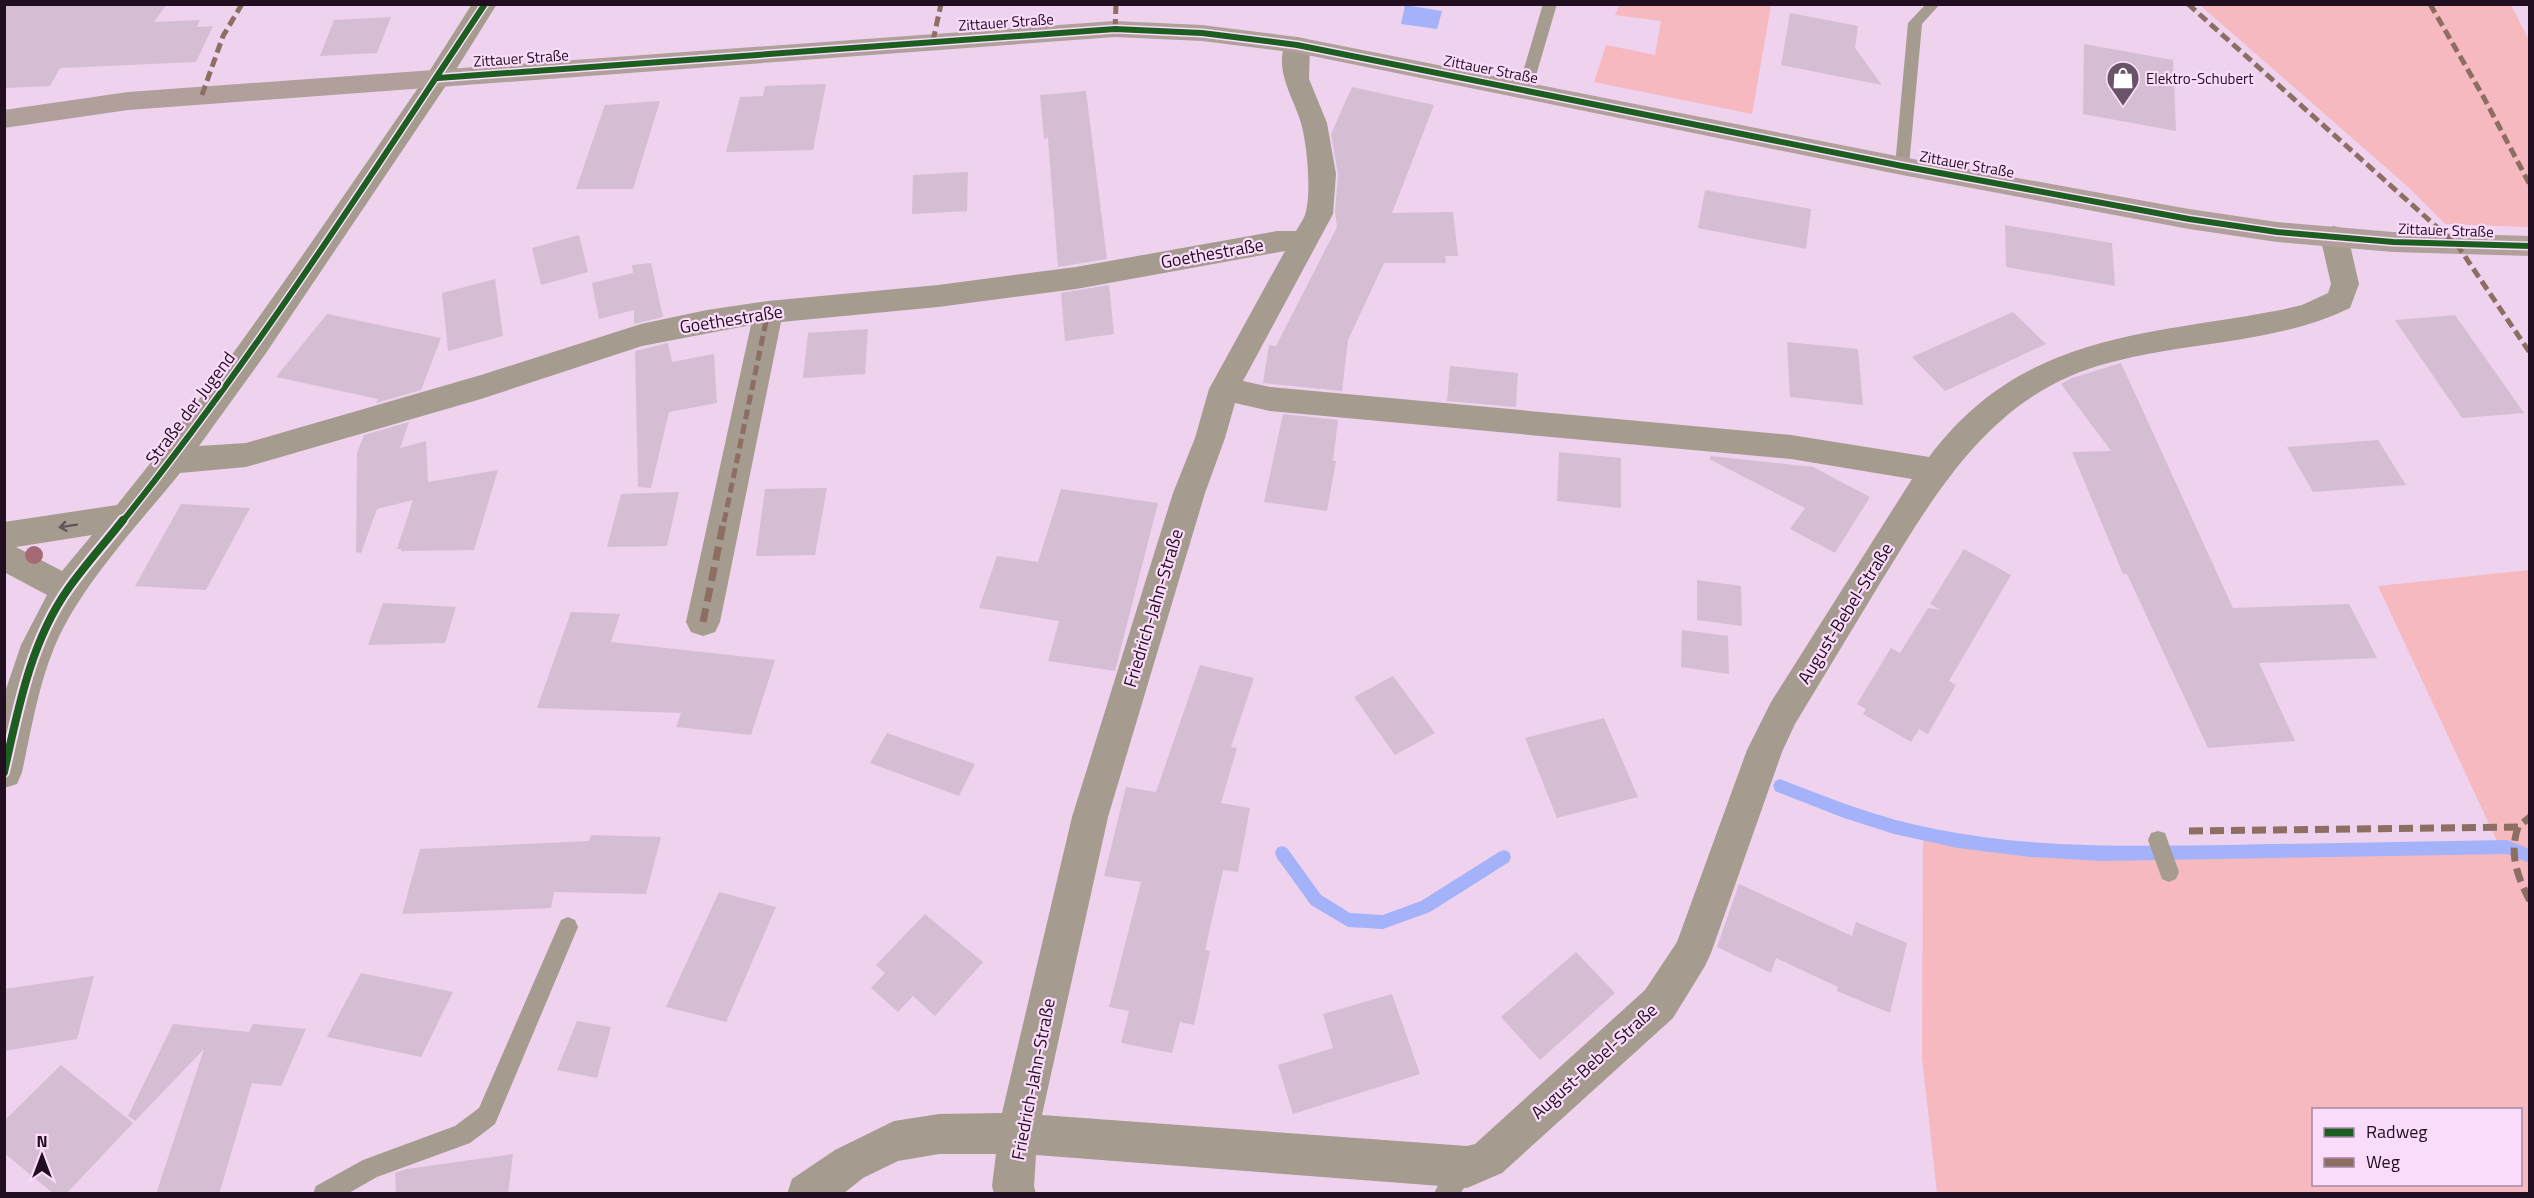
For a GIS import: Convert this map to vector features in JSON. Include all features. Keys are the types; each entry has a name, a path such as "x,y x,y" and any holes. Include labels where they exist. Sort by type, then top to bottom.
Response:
{"main road":[{"name":"Zittauer Straße","path":"4,119 128,101 910,42 1115,30 1202,33 1298,45 1902,166 2189,219 2277,232 2404,243 2529,246"}],"street":[{"name":"Straße der Jugend","path":"4,772 21,697 38,645 67,590 171,461 256,345 438,78 485,4"},
{"name":"Friedrich-Jahn-Straße","path":"1015,1194 1013,1186 1018,1133 1090,817 1185,504 1224,390 1319,213 1322,174 1314,123 1296,79 1298,45"},
{"name":"August-Bebel-Straße","path":"1467,1167 1488,1159 1659,1004 1692,953 1765,750 1783,713 1934,470 1971,427 2012,392 2053,370 2097,354 2161,339 2280,322 2319,311 2340,300 2345,284 2334,236"},
{"name":"Goethestraße","path":"171,461 246,455 481,387 641,335 707,321 768,312 938,296 1076,278 1277,241 1303,241"},
{"path":"703,622 768,312"},
{"path":"1224,390 1270,399 1791,447 1934,470"},
{"path":"4,536 126,517"},
{"path":"4,556 67,590"},
{"path":"807,1194 816,1185 849,1164 894,1141 939,1134 1018,1133 1467,1167"}],"lane":[{"path":"1525,89 1550,4"},
{"path":"1902,166 1915,23 1934,4"},
{"path":"2158,840 2169,872"},
{"path":"324,1194 371,1168 462,1135 487,1116 568,927"},
{"name":"August-Bebel-Straße","path":"1445,1194 1467,1167"}],"shaded area":[{"path":"1619,5 1771,5 1752,114 1594,82 1606,45 1655,55 1661,21 1615,15"},
{"path":"2200,5 2511,5 2529,40 2529,227 2445,224 2406,185"},
{"path":"2529,570 2529,1193 1937,1193 1922,1057 1923,830 2030,845 2142,849 2498,843 2378,586"}],"water":[{"path":"1405,5 1442,11 1437,29 1401,24"}],"building":[{"path":"4,4 167,4 154,22 200,20 197,27 213,26 196,62 60,68 50,86 4,88"},
{"path":"1790,13 1858,26 1855,48 1882,85 1781,65"},
{"path":"391,17 377,53 320,56 334,20"},
{"path":"2084,44 2173,60 2176,131 2083,114"},
{"path":"826,84 813,150 726,152 740,97 763,96 765,86"},
{"path":"1352,87 1434,105 1392,213 1453,212 1458,256 1445,256 1446,263 1384,263 1348,340 1342,391 1263,383 1269,345 1276,346 1337,227 1335,212 1338,174 1331,134"},
{"path":"1086,91 1107,259 1058,267 1048,138 1044,139 1040,95"},
{"path":"660,101 633,189 576,189 605,105"},
{"path":"968,172 967,211 912,214 913,175"},
{"path":"1705,190 1811,209 1806,249 1698,228"},
{"path":"2005,225 2112,243 2115,286 2006,267"},
{"path":"579,235 588,272 541,285 532,248"},
{"path":"651,263 663,317 634,324 634,310 599,319 592,283 633,273 632,265"},
{"path":"495,279 503,336 448,351 442,293"},
{"path":"1109,285 1114,334 1065,341 1061,293"},
{"path":"2013,312 2046,344 1945,391 1912,357"},
{"path":"327,314 441,338 421,390 376,403 378,399 276,377"},
{"path":"2455,315 2524,413 2462,418 2395,320"},
{"path":"868,329 865,374 803,378 808,333"},
{"path":"1787,342 1858,349 1863,405 1790,397"},
{"path":"668,343 672,362 714,354 717,403 669,412 651,488 638,487 635,351"},
{"path":"2121,363 2233,608 2349,604 2377,658 2259,663 2295,741 2208,748 2127,574 2123,574 2072,452 2111,451 2061,384 2072,378"},
{"path":"1450,366 1518,373 1516,407 1447,401"},
{"path":"1283,414 1338,420 1333,461 1336,461 1327,511 1264,502"},
{"path":"409,422 400,448 426,441 428,482 498,470 474,550 401,551 397,549 413,500 377,509 361,553 356,552 357,453 364,435"},
{"path":"2378,440 2406,485 2313,492 2287,447"},
{"path":"1559,452 1621,458 1621,508 1557,501"},
{"path":"1711,456 1813,467 1870,497 1835,553 1790,529 1805,508 1709,459"},
{"path":"827,488 815,555 756,556 765,489"},
{"path":"1061,489 1158,503 1115,671 1048,661 1059,621 979,608 997,556 1038,562"},
{"path":"679,492 667,546 607,547 621,494"},
{"path":"181,504 250,508 206,590 135,586"},
{"path":"1964,549 2011,575 1949,681 1956,685 1928,734 1919,729 1911,742 1863,714 1866,709 1857,704 1891,648 1900,653 1928,608 1941,610 1930,604"},
{"path":"1697,580 1741,586 1742,626 1697,620"},
{"path":"383,603 456,607 445,643 368,645"},
{"path":"571,612 620,614 611,642 775,660 751,735 676,727 681,713 537,708"},
{"path":"1682,630 1728,636 1729,674 1681,667"},
{"path":"1200,665 1254,678 1231,747 1237,748 1221,803 1250,808 1238,872 1223,870 1205,950 1210,951 1194,1025 1180,1022 1172,1053 1121,1043 1129,1011 1109,1007 1141,882 1104,876 1126,787 1156,792"},
{"path":"1393,676 1435,733 1395,755 1354,697"},
{"path":"1604,718 1638,797 1557,818 1525,738"},
{"path":"887,733 975,764 959,796 870,763"},
{"path":"591,835 661,837 646,894 554,892 551,908 402,914 420,849 589,841"},
{"path":"1739,884 1852,936 1856,922 1907,943 1890,1013 1837,991 1838,987 1776,958 1771,973 1717,947"},
{"path":"719,892 776,907 726,1022 666,1007"},
{"path":"925,914 983,962 935,1016 913,996 898,1012 871,988 885,973 876,965"},
{"path":"1576,952 1615,993 1540,1060 1501,1017"},
{"path":"361,973 453,992 421,1057 327,1037"},
{"path":"94,976 77,1039 4,1051 4,989"},
{"path":"1392,994 1420,1074 1293,1114 1278,1065 1333,1048 1323,1014"},
{"path":"577,1021 611,1027 597,1078 557,1070"},
{"path":"173,1024 249,1032 253,1024 306,1029 281,1086 252,1083 219,1194 156,1194 204,1049 135,1121 128,1116"},
{"path":"61,1065 133,1123 66,1194 54,1194 4,1153 4,1121"},
{"path":"513,1154 508,1194 396,1194 395,1173 407,1169"}],"waterway":[{"path":"1780,786 1844,811 1894,827 1958,841 2030,850 2102,854 2507,847 2530,856"},
{"path":"1282,853 1316,900 1348,920 1383,922 1425,907 1504,857"}],"marked path":[{"path":"202,95 223,36 242,4"},
{"path":"933,41 941,4"},
{"path":"1115,29 1116,4"},
{"path":"2188,4 2458,246 2530,353"},
{"path":"2430,4 2483,96 2530,185"},
{"path":"703,622 768,312"},
{"path":"2189,831 2518,827 2530,817"},
{"path":"2518,827 2513,847 2515,865 2530,901"}],"cycle path":[{"path":"4,772 21,697 38,645 67,590 171,461 256,345 485,4"},
{"path":"438,78 1115,29 1202,33 1297,45 1902,166 2189,219 2277,232 2393,242 2530,246"}],"place":[{"name":"Elektro-Schubert","path":"2123,107"}]}
